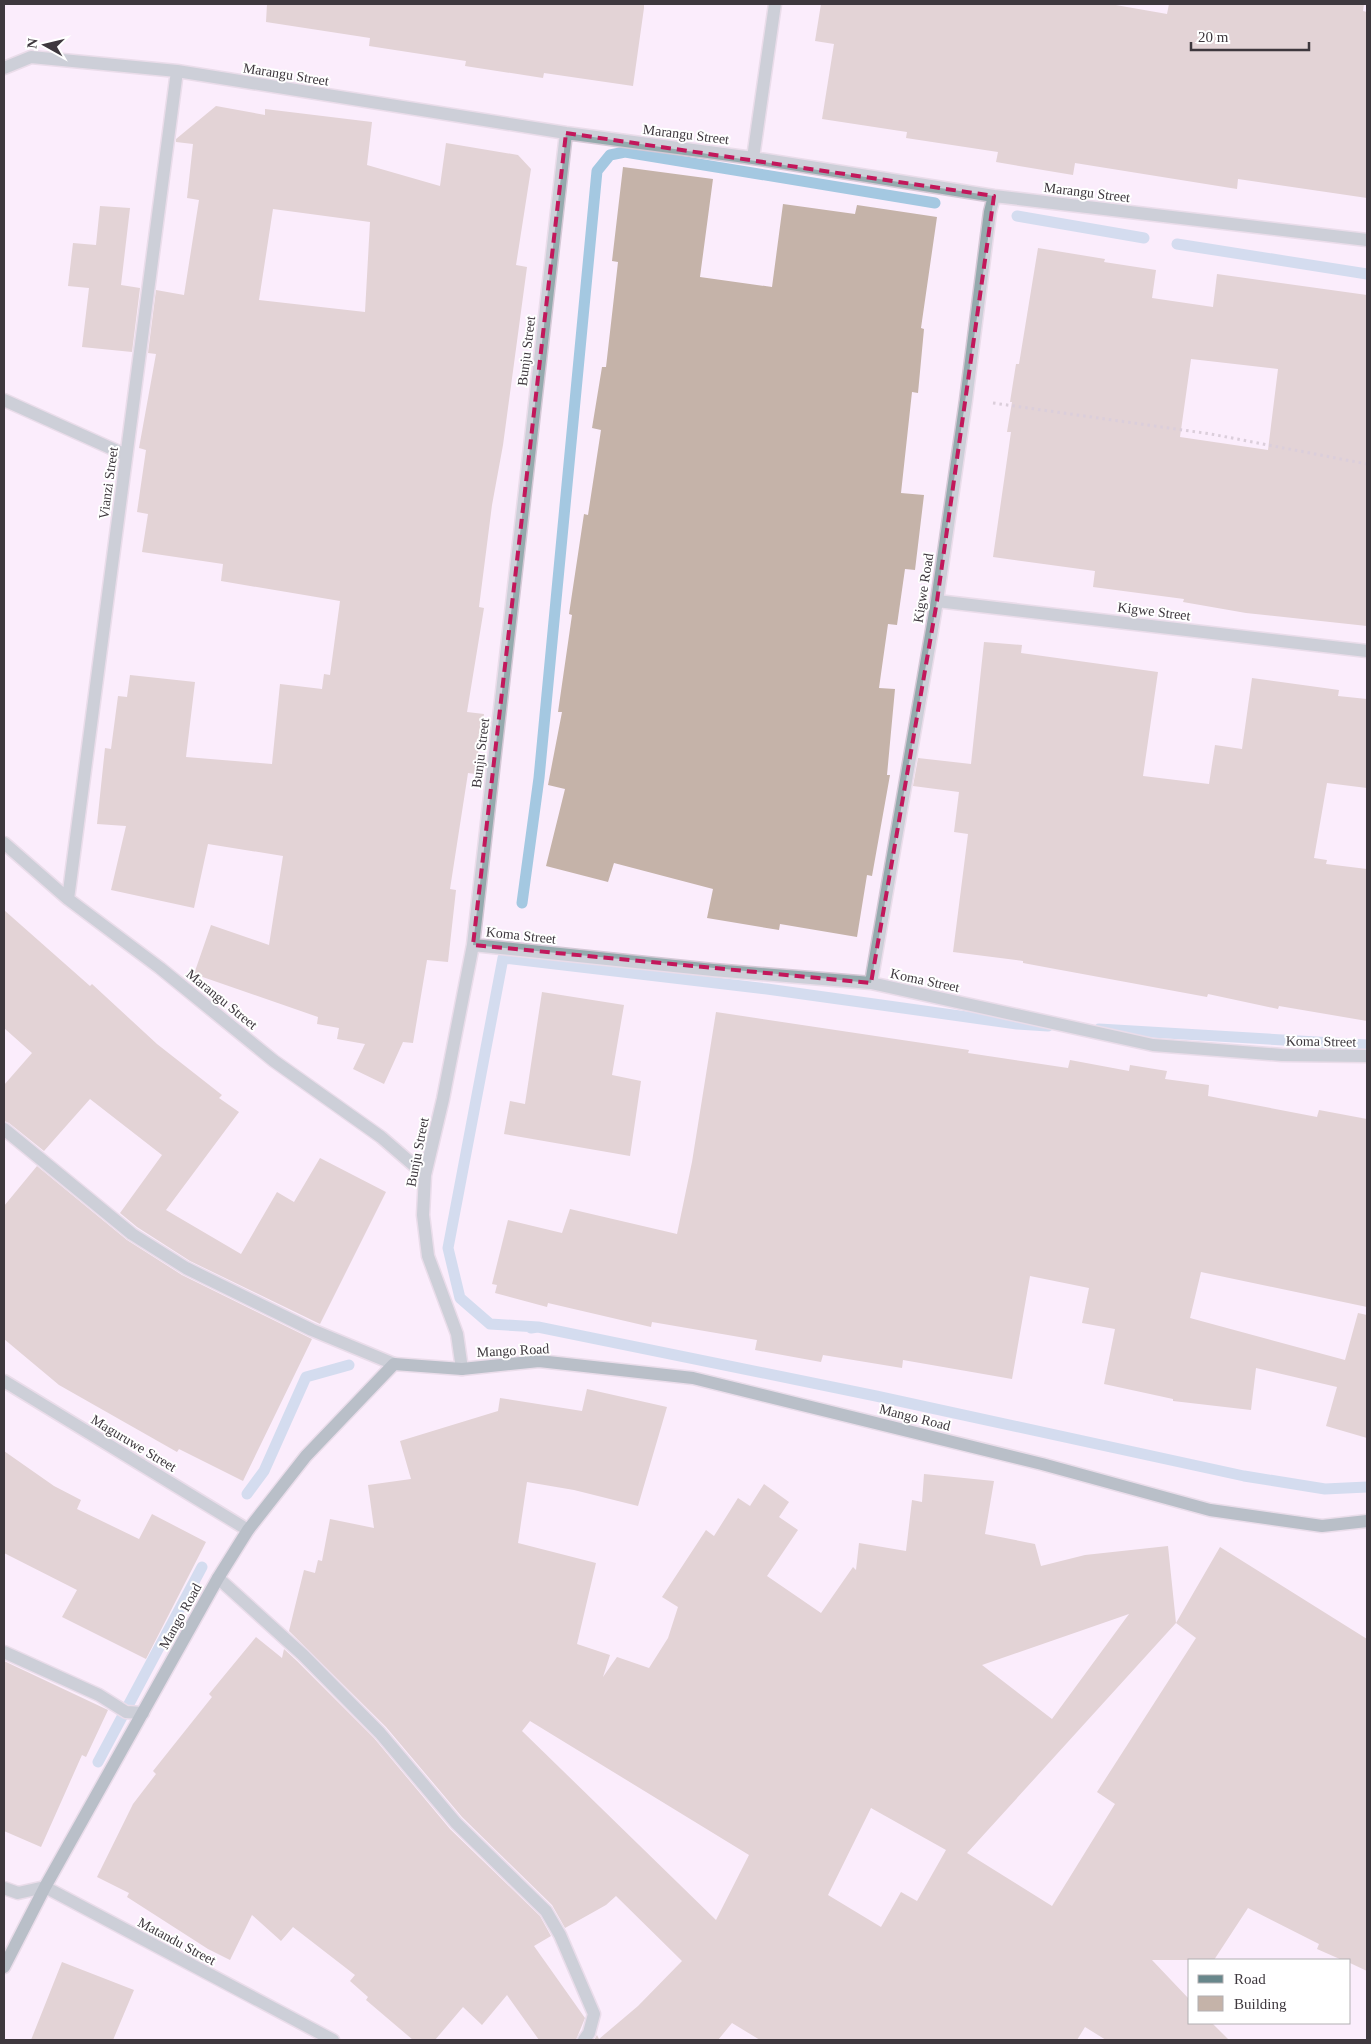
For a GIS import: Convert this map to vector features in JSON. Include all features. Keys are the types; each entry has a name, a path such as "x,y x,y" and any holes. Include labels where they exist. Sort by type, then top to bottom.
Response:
{"street":[{"path":"752,158 775,4"},
{"name":"Marangu Street","path":"4,68 30,57 177,71 566,133 752,158 994,196 1367,240"},
{"name":"Vianzi Street","path":"68,899 177,71"},
{"name":"Bunju Street","path":"462,1369 457,1334 428,1256 423,1215 425,1175 443,1099 473,945 566,133"},
{"name":"Kigwe Road","path":"871,983 937,601 966,400 990,212 994,196"},
{"path":"4,400 126,454"},
{"name":"Kigwe Street","path":"937,601 1367,651"},
{"name":"Marangu Street","path":"4,843 68,899 160,968 274,1061 381,1137 425,1175"},
{"name":"Koma Street","path":"473,945 713,970 871,983 1153,1045 1282,1055 1367,1056"},
{"path":"4,1129 132,1234 186,1268 312,1330 394,1364"},
{"name":"Mango Road","path":"4,1967 45,1887 218,1578 248,1530 306,1456 394,1364 462,1369 539,1361 692,1378 1042,1464 1210,1510 1322,1526 1367,1521"},
{"name":"Maguruwe Street","path":"4,1382 248,1530"},
{"path":"218,1578 324,1677 380,1733 462,1829 546,1911 560,1935 594,2014 589,2033 584,2040"},
{"path":"4,1652 44,1668 99,1694 126,1712 143,1713"},
{"path":"4,1888 18,1893 45,1887"},
{"name":"Matandu Street","path":"45,1887 333,2040"}],"path":[{"path":"966,400 1211,434 1367,464"}],"highlighted area":[{"path":"566,133 994,196 937,601 871,983 473,945"}],"building":[{"path":"267,4 644,4 644,8 633,86 544,73 543,78 465,66 466,61 369,46 370,38 266,22"},
{"path":"821,4 1110,4 1167,14 1169,4 1364,4 1363,11 1367,12 1367,198 1238,179 1237,189 1075,163 1073,175 996,162 998,152 906,138 907,132 822,119 834,44 815,41"},
{"path":"216,106 265,115 265,109 372,122 367,165 440,186 446,143 518,155 531,169 516,265 527,267 479,607 484,608 467,712 484,714 475,774 468,773 450,889 456,890 448,962 427,960 413,1043 403,1042 384,1084 353,1069 365,1044 337,1039 339,1028 317,1024 318,1017 194,974 211,925 269,945 283,856 208,844 194,908 111,890 126,826 97,824 105,748 111,749 118,696 127,697 130,675 195,682 186,757 272,764 280,684 322,689 324,674 330,675 340,601 221,581 223,564 142,552 148,514 137,512 146,450 139,448 156,354 148,353 156,290 184,295 199,200 187,198 193,144 176,142 176,139","holes":["273,209 370,222 365,312 259,300"]},
{"path":"623,167 713,179 700,277 772,287 783,204 855,214 857,205 937,217 921,328 924,329 918,393 912,392 901,493 924,495 915,570 905,569 897,625 888,624 879,688 895,689 887,775 890,775 872,876 867,875 857,937 780,924 779,930 707,918 713,889 614,863 608,882 546,866 565,789 548,785 562,712 558,712 572,615 569,614 584,514 588,515 601,430 592,428 602,367 606,367 618,262 612,261"},
{"path":"100,206 130,208 121,285 140,288 132,352 82,347 89,288 68,286 73,243 96,245"},
{"path":"1038,248 1105,259 1104,262 1156,270 1152,298 1213,307 1217,274 1367,295 1367,626 1246,613 1183,602 1184,599 1093,587 1095,571 993,557 1011,432 1007,432 1012,402 1010,402 1016,364 1019,364","holes":["1191,359 1278,369 1268,450 1180,437"]},
{"path":"984,642 1022,645 1021,653 1158,672 1143,776 1209,784 1215,745 1242,749 1252,678 1339,690 1338,696 1367,699 1367,788 1327,783 1314,858 1327,860 1326,864 1367,869 1367,1021 1279,1006 1278,1009 1208,994 1207,997 1023,963 1023,961 953,952 968,834 954,832 959,792 913,786 918,758 971,764"},
{"path":"4,910 90,986 92,984 157,1044 222,1095 219,1098 239,1112 166,1210 241,1254 277,1192 294,1202 320,1158 386,1192 320,1324 190,1261 137,1227 120,1213 162,1155 90,1099 44,1151 4,1121 4,1085 32,1053 4,1028"},
{"path":"542,992 624,1005 612,1075 641,1081 630,1156 504,1134 510,1101 525,1104"},
{"path":"716,1012 969,1050 968,1053 1068,1068 1070,1060 1129,1071 1130,1065 1167,1071 1165,1079 1209,1085 1208,1096 1317,1117 1319,1110 1367,1119 1367,1307 1201,1272 1190,1318 1345,1360 1358,1313 1367,1315 1367,1438 1326,1426 1337,1387 1256,1368 1251,1410 1173,1401 1173,1399 1104,1384 1115,1329 1082,1323 1089,1288 1030,1276 1012,1379 903,1360 902,1368 823,1355 821,1362 755,1350 757,1340 652,1322 651,1327 548,1303 547,1307 495,1293 497,1285 492,1284 508,1220 562,1233 570,1209 677,1234 692,1162"},
{"path":"37,1166 127,1240 182,1275 312,1339 243,1481 179,1449 177,1452 59,1385 4,1339 4,1206"},
{"path":"587,1389 667,1407 638,1506 574,1490 527,1482 518,1543 596,1563 577,1644 610,1655 603,1677 617,1657 649,1668 668,1638 678,1607 662,1597 706,1530 714,1536 738,1498 750,1506 764,1484 789,1502 779,1517 798,1530 767,1576 821,1613 853,1567 856,1570 859,1543 906,1551 912,1500 922,1502 924,1474 994,1481 985,1534 1035,1544 1041,1566 1085,1555 1168,1546 1176,1623 1220,1547 1367,1639 1367,1971 1351,1963 1351,1959 1340,1959 1317,1949 1319,1944 1248,1908 1215,1959 1152,1960 1188,1998 1188,2024 1213,2024 1229,2040 1106,2040 1085,2027 1077,2040 760,2040 732,2023 718,2040 594,2040 597,2035 599,2039 638,2006 682,1961 616,1896 606,1905 565,1928 552,1905 462,1817 386,1727 289,1631 304,1570 315,1573 318,1560 322,1561 330,1519 374,1528 368,1485 411,1479 400,1441 498,1411 500,1398 582,1411","holes":["1129,1614 1052,1719 982,1665","1176,1623 1196,1638 1097,1792 1115,1804 1052,1906 967,1853","530,1721 749,1855 716,1920 522,1731","871,1808 946,1850 917,1901 901,1892 881,1927 828,1895"]},
{"path":"4,1451 54,1486 81,1500 77,1509 139,1539 152,1514 206,1542 146,1659 62,1617 77,1590 4,1553"},
{"path":"256,1637 282,1658 284,1649 297,1661 374,1738 450,1829 540,1916 551,1936 534,1946 585,2018 576,2040 539,2040 507,1995 482,2025 463,2007 435,2040 413,2040 366,2000 368,1997 350,1981 355,1975 293,1927 281,1941 252,1915 230,1960 208,1949 127,1897 129,1893 97,1877 133,1804 156,1774 153,1771 212,1697 209,1694"},
{"path":"4,1661 108,1710 86,1757 82,1755 41,1847 4,1831"},
{"path":"62,1962 134,1990 113,2040 31,2040"}],"waterway":[{"path":"522,903 539,778 597,171 610,155 625,152 935,203"},
{"path":"1017,216 1144,238"},
{"path":"1177,244 1367,274"},
{"path":"538,1327 490,1324 460,1298 448,1248 503,958 767,989 1017,1024 1048,1026"},
{"path":"1099,1029 1367,1045"},
{"path":"531,1328 538,1327 876,1396 1244,1476 1325,1489 1367,1487"},
{"path":"247,1494 264,1471 306,1377 349,1365"},
{"path":"98,1762 202,1567"}]}
